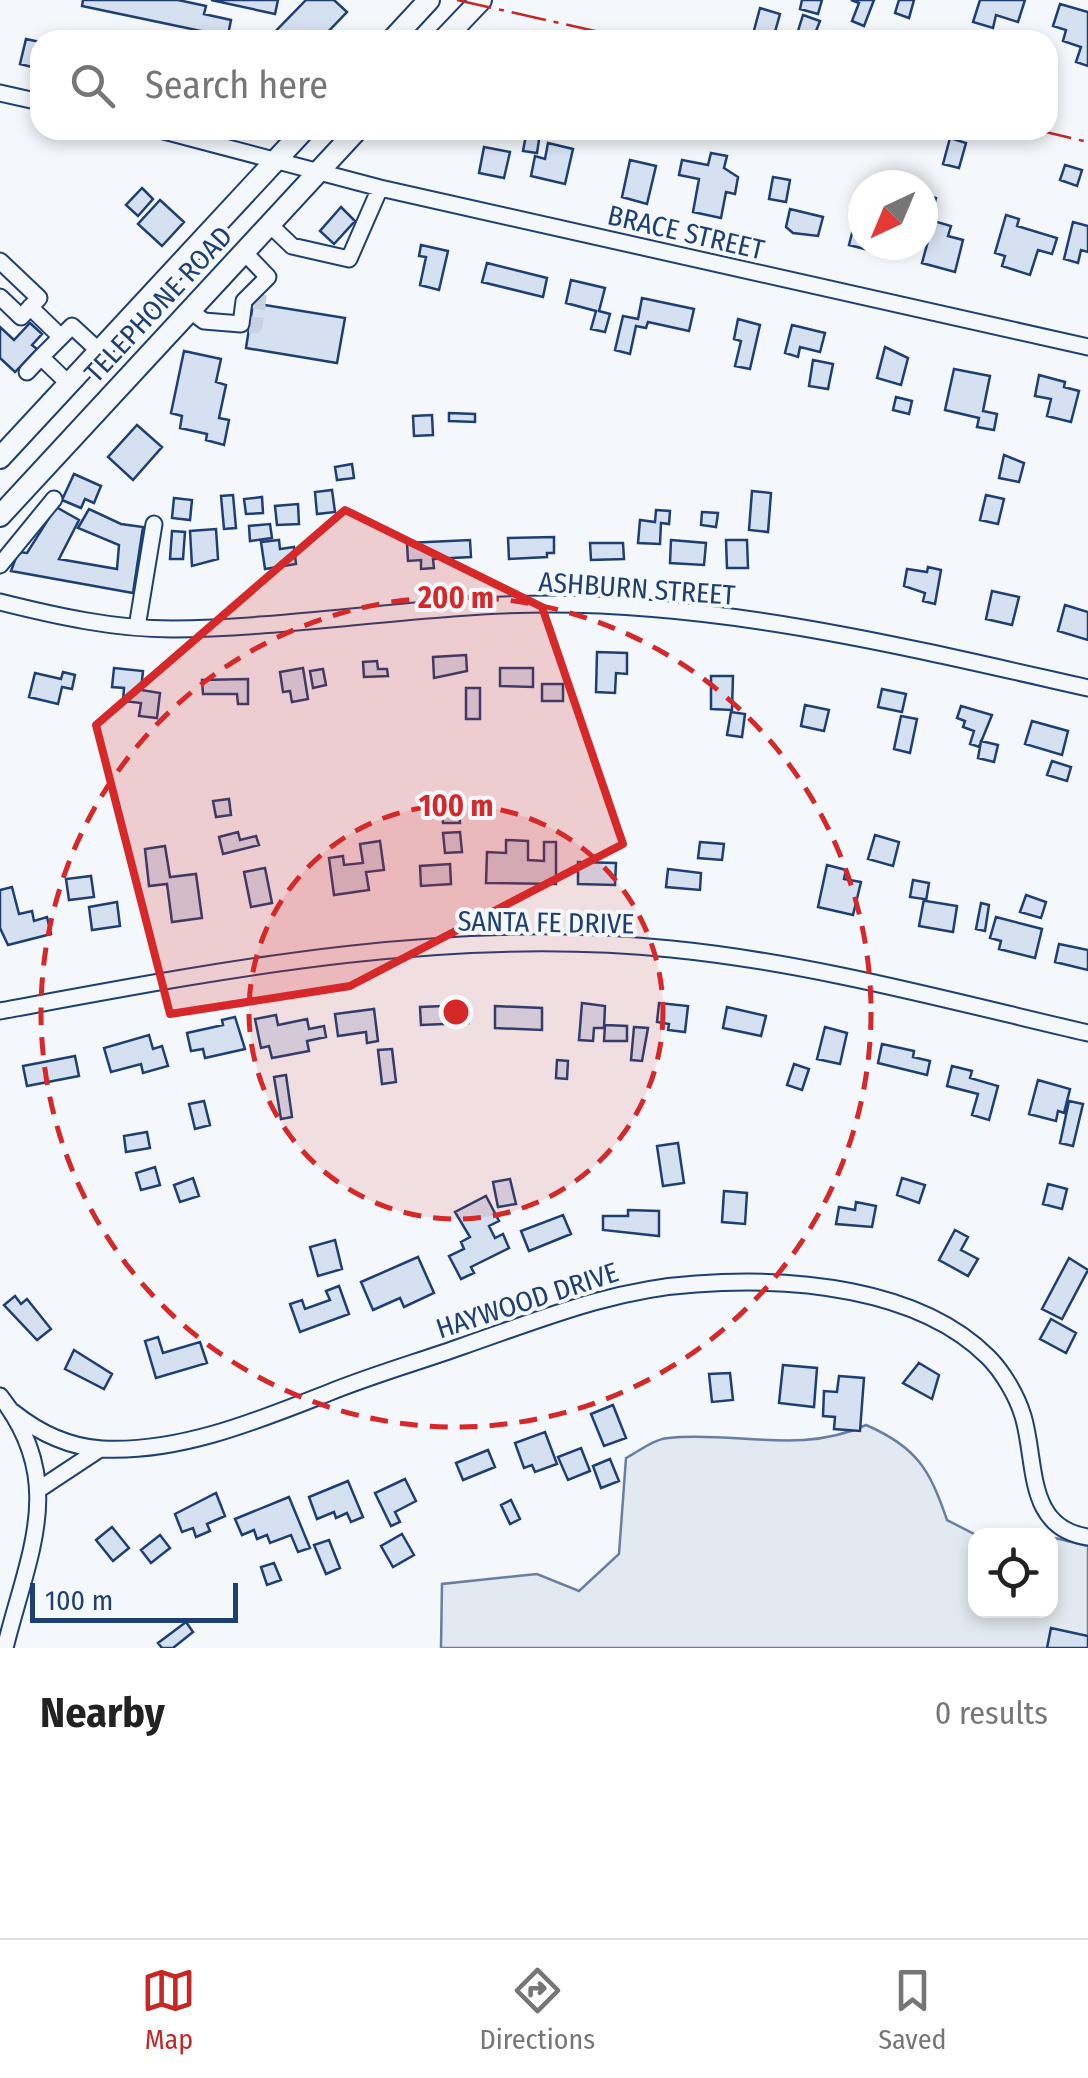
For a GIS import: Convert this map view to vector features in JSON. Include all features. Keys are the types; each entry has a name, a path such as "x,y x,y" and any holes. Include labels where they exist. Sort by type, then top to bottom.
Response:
{"main road":[{"path":"401,30 429,0"},
{"path":"452,30 480,0"},
{"name":"TELEPHONE ROAD","path":"0,458 294,140"},
{"name":"TELEPHONE ROAD","path":"0,516 348,140"},
{"path":"0,476 26,430"}],"street":[{"path":"0,93 30,100"},
{"name":"BRACE STREET","path":"197,140 380,188 1088,347"},
{"path":"269,224 292,246 349,259 380,188"},
{"path":"190,310 204,321 245,325 244,302 268,277 243,251"},
{"path":"0,260 39,298 21,317 0,297"},
{"path":"30,308 60,337"},
{"path":"27,372 72,326 98,352"},
{"path":"41,357 69,384"},
{"path":"0,565 54,499"},
{"path":"137,627 154,524"},
{"name":"ASHBURN STREET","path":"0,602 137,627 267,624 380,611 552,604 705,616 876,638 1088,688"},
{"name":"SANTA FE DRIVE","path":"0,1012 314,956 434,945 542,944 667,948 794,967 1088,1032"},
{"name":"HAYWOOD DRIVE","path":"12,1412 36,1431 100,1449 144,1448 278,1414 615,1293 698,1284 774,1284 899,1305 951,1327 990,1359 1010,1387 1023,1416 1039,1500 1051,1521 1074,1535 1088,1537"},
{"name":"HAYWOOD DRIVE","path":"0,1396 26,1434 41,1488"},
{"path":"4,1648 41,1488 100,1449"}],"highlighted area":[{"path":"345,510 542,607 623,844 350,986 170,1014 96,725"}],"shaded area":[{"path":"866,1425 898,1442 927,1474 947,1520 968,1531 968,1618 1058,1618 1058,1539 1088,1546 1088,1648 441,1648 442,1584 537,1574 579,1591 619,1554 626,1458 652,1443 668,1438 792,1440 842,1434"}],"building":[{"path":"83,0 178,0 206,6 204,14 231,20 229,30 196,30 82,6"},
{"path":"211,0 278,0 275,14"},
{"path":"306,0 334,0 347,12 330,30 277,30"},
{"path":"802,0 822,0 818,14 800,9"},
{"path":"851,0 874,0 864,26 852,21 859,3"},
{"path":"899,0 914,0 909,18 895,13"},
{"path":"980,0 1025,0 1018,22 996,15 993,28 973,22"},
{"path":"1060,4 1088,12 1088,66 1076,62 1081,47 1063,41 1066,30 1053,26"},
{"path":"760,8 780,14 776,30 754,30"},
{"path":"803,15 820,21 816,30 798,30"},
{"path":"26,39 30,40 30,66 20,64"},
{"path":"525,140 539,140 537,153 523,151"},
{"path":"949,140 966,143 959,168 943,164"},
{"path":"548,143 573,149 565,184 531,176 535,156 545,159"},
{"path":"484,147 510,152 504,178 479,173"},
{"path":"711,153 727,156 724,168 738,177 735,194 726,192 721,218 693,212 699,179 679,175 682,160 708,165"},
{"path":"630,160 656,166 647,204 622,197"},
{"path":"1065,165 1082,170 1077,186 1060,180"},
{"path":"773,177 790,180 786,202 769,199"},
{"path":"142,188 153,199 138,216 126,205"},
{"path":"160,200 184,222 162,246 138,224"},
{"path":"341,207 355,221 334,244 320,231"},
{"path":"790,209 823,217 818,236 793,233 786,227"},
{"path":"1006,215 1019,219 1017,226 1057,238 1052,254 1038,250 1030,275 1002,266 1005,256 995,253"},
{"path":"938,222 951,226 948,236 963,240 955,272 922,263 938,260"},
{"path":"1073,222 1088,226 1088,252 1081,250 1078,263 1064,259"},
{"path":"421,245 448,251 439,290 420,285 426,257 419,256"},
{"path":"487,263 547,278 543,297 482,282"},
{"path":"571,280 605,288 599,311 610,314 605,332 591,329 596,311 566,303"},
{"path":"642,298 694,309 689,331 648,322 646,328 636,326 630,354 615,350 623,316 638,319"},
{"path":"253,303 345,318 337,363 246,348"},
{"path":"738,319 760,325 750,369 735,366 741,341 734,339"},
{"path":"30,323 42,334 32,345 37,349 15,372 0,358 0,327 14,340"},
{"path":"792,325 825,333 820,352 800,347 798,357 785,353"},
{"path":"885,347 908,358 901,385 877,378"},
{"path":"184,351 221,359 216,382 226,385 219,418 229,420 224,445 206,440 207,434 180,428 182,416 171,413"},
{"path":"813,360 833,364 828,389 809,386"},
{"path":"954,369 990,376 983,411 997,414 994,430 977,427 979,418 945,410"},
{"path":"1039,375 1065,382 1064,387 1079,391 1071,422 1047,416 1051,399 1035,396"},
{"path":"896,397 912,401 909,414 893,410"},
{"path":"449,413 475,414 475,422 449,421"},
{"path":"432,415 433,435 414,436 413,416"},
{"path":"137,425 162,447 133,480 108,457"},
{"path":"1004,455 1024,463 1019,482 999,478"},
{"path":"352,464 354,478 337,480 335,467"},
{"path":"74,474 101,486 94,503 85,499 81,508 62,500"},
{"path":"332,490 335,512 317,514 315,492"},
{"path":"752,491 771,493 768,532 749,530"},
{"path":"233,495 236,528 224,529 221,496"},
{"path":"986,495 1004,499 998,524 980,520"},
{"path":"262,497 263,513 246,514 244,499"},
{"path":"174,498 192,500 190,520 172,518"},
{"path":"298,504 299,524 277,525 275,506"},
{"path":"56,507 79,520 59,559 117,569 119,545 78,528 89,509 121,524 143,527 133,593 11,571 18,552 27,553"},
{"path":"656,510 670,511 669,524 661,523 660,544 638,543 640,520 655,522"},
{"path":"702,512 718,513 716,527 701,525"},
{"path":"270,524 272,538 250,541 249,526"},
{"path":"216,529 218,559 192,566 190,531"},
{"path":"172,531 185,532 183,559 170,559"},
{"path":"554,537 554,553 547,553 547,557 509,559 508,538"},
{"path":"279,540 280,549 294,547 296,564 265,569 261,542"},
{"path":"470,540 471,557 433,559 434,568 421,569 421,560 408,561 407,543"},
{"path":"671,540 706,543 704,565 670,563"},
{"path":"726,540 747,540 748,568 727,568"},
{"path":"590,543 623,543 624,559 591,560"},
{"path":"928,567 941,570 935,604 923,601 925,593 904,586 907,569 927,572"},
{"path":"992,591 1019,597 1012,625 986,619"},
{"path":"1065,605 1088,612 1088,640 1058,631"},
{"path":"597,652 627,653 627,674 616,673 615,693 596,692"},
{"path":"466,655 467,671 434,678 433,657"},
{"path":"377,661 378,669 387,669 388,676 364,677 363,662"},
{"path":"114,668 143,671 141,690 160,693 157,718 139,716 141,703 123,701 124,688 112,687"},
{"path":"303,668 308,699 292,702 290,691 283,692 280,672"},
{"path":"500,668 533,668 533,687 500,686"},
{"path":"323,669 326,685 313,688 310,671"},
{"path":"63,672 75,675 72,689 62,687 58,704 29,697 35,673 61,679"},
{"path":"711,676 733,676 732,710 711,709"},
{"path":"248,679 248,704 238,704 237,694 203,694 202,680"},
{"path":"542,684 563,684 563,701 542,701"},
{"path":"466,688 480,688 480,719 466,719"},
{"path":"882,689 906,694 902,712 878,707"},
{"path":"805,705 829,710 824,731 801,726"},
{"path":"961,706 992,715 979,747 970,744 974,731 963,727 965,721 957,718"},
{"path":"731,712 745,714 742,737 727,735"},
{"path":"901,716 917,719 910,753 894,749"},
{"path":"1032,721 1068,731 1062,755 1025,744"},
{"path":"981,741 998,745 994,762 978,758"},
{"path":"1052,761 1071,767 1067,781 1047,775"},
{"path":"229,799 231,815 216,817 213,801"},
{"path":"442,812 459,812 460,823 443,823"},
{"path":"238,832 240,840 256,836 259,845 223,854 219,837"},
{"path":"460,832 462,852 445,853 443,833"},
{"path":"875,835 899,842 893,866 868,859"},
{"path":"506,840 528,841 528,860 544,861 544,842 556,842 556,884 486,883 487,852 506,853"},
{"path":"380,841 384,870 366,872 369,890 334,895 329,858 343,856 344,865 363,863 360,844"},
{"path":"700,842 724,844 722,860 698,858"},
{"path":"165,846 170,877 196,874 202,918 172,922 167,884 149,886 145,849"},
{"path":"578,862 616,863 615,885 578,884"},
{"path":"450,864 451,884 421,886 420,866"},
{"path":"827,865 846,870 844,879 861,882 853,915 818,907"},
{"path":"265,868 272,903 251,907 244,872"},
{"path":"668,869 701,873 700,890 666,887"},
{"path":"91,876 94,897 69,900 66,879"},
{"path":"913,880 929,883 926,901 957,906 953,932 919,926 924,899 910,897"},
{"path":"12,887 19,914 32,911 34,921 47,917 51,934 8,945 0,928 0,890"},
{"path":"1026,895 1046,902 1041,918 1020,912"},
{"path":"117,902 120,926 92,930 89,907"},
{"path":"981,903 989,905 985,931 976,929"},
{"path":"996,917 1042,929 1035,958 999,949 1001,941 990,938"},
{"path":"1059,944 1088,950 1088,970 1055,962"},
{"path":"582,1003 605,1006 604,1028 594,1028 593,1041 579,1040"},
{"path":"659,1003 688,1006 685,1032 668,1030 669,1024 657,1022"},
{"path":"468,1005 468,1023 421,1025 420,1007"},
{"path":"495,1006 542,1008 542,1030 495,1028"},
{"path":"727,1007 766,1016 761,1036 723,1028"},
{"path":"374,1009 378,1041 367,1043 366,1032 338,1036 335,1014"},
{"path":"276,1015 278,1025 307,1019 309,1029 324,1026 326,1037 307,1041 309,1051 272,1058 269,1046 261,1048 255,1019"},
{"path":"235,1017 245,1049 205,1058 203,1049 191,1051 187,1033 223,1025 222,1020"},
{"path":"605,1025 627,1026 627,1041 604,1041"},
{"path":"634,1027 648,1028 642,1061 631,1060"},
{"path":"825,1027 847,1033 840,1064 817,1059"},
{"path":"149,1035 153,1049 162,1046 168,1066 143,1073 141,1064 111,1072 104,1048"},
{"path":"882,1044 914,1051 913,1057 930,1061 927,1075 878,1063"},
{"path":"392,1049 396,1082 382,1084 378,1050"},
{"path":"75,1056 79,1076 27,1086 23,1066"},
{"path":"557,1060 568,1061 567,1079 556,1078"},
{"path":"794,1064 809,1069 802,1090 787,1085"},
{"path":"952,1066 972,1071 970,1078 998,1086 989,1120 972,1115 978,1094 947,1086"},
{"path":"286,1075 292,1117 281,1119 274,1077"},
{"path":"1038,1080 1070,1089 1064,1113 1058,1111 1056,1121 1029,1114"},
{"path":"204,1101 210,1125 195,1129 189,1104"},
{"path":"1069,1101 1083,1104 1073,1146 1060,1143"},
{"path":"147,1132 150,1148 126,1152 124,1136"},
{"path":"678,1143 684,1183 663,1186 657,1146"},
{"path":"155,1167 160,1185 141,1190 136,1173"},
{"path":"193,1178 199,1196 180,1202 174,1185"},
{"path":"902,1178 925,1185 919,1203 897,1195"},
{"path":"510,1179 516,1204 498,1207 493,1182"},
{"path":"1048,1184 1067,1189 1062,1209 1043,1204"},
{"path":"724,1191 747,1193 745,1224 722,1222"},
{"path":"486,1196 499,1221 489,1226 495,1238 503,1234 509,1248 471,1267 474,1273 461,1279 449,1256 464,1249 461,1242 470,1237 455,1212"},
{"path":"856,1202 876,1206 872,1227 836,1224 839,1207 855,1210"},
{"path":"628,1210 659,1211 659,1236 603,1230 603,1216 628,1216"},
{"path":"563,1215 571,1234 529,1251 521,1231"},
{"path":"955,1230 968,1237 961,1250 978,1259 968,1276 939,1260"},
{"path":"335,1240 342,1269 318,1276 310,1247"},
{"path":"418,1257 434,1293 404,1307 400,1298 373,1310 361,1282"},
{"path":"1069,1258 1088,1270 1062,1319 1042,1309"},
{"path":"339,1286 349,1314 300,1332 290,1304 302,1300 305,1309 330,1300 326,1291"},
{"path":"15,1296 21,1304 27,1299 51,1329 37,1340 4,1305"},
{"path":"1051,1319 1076,1333 1066,1353 1040,1339"},
{"path":"158,1337 163,1353 200,1342 207,1363 156,1378 145,1341"},
{"path":"74,1350 112,1374 104,1389 65,1369"},
{"path":"919,1363 939,1375 932,1399 903,1383"},
{"path":"783,1365 817,1368 814,1407 779,1403"},
{"path":"730,1373 733,1400 712,1402 709,1374"},
{"path":"839,1376 864,1378 860,1431 834,1429 835,1417 823,1416 824,1391 837,1392"},
{"path":"613,1405 626,1438 604,1446 591,1414"},
{"path":"545,1432 557,1464 535,1472 532,1465 524,1468 515,1443"},
{"path":"581,1448 590,1471 568,1480 558,1457"},
{"path":"488,1450 495,1467 463,1480 456,1463"},
{"path":"610,1459 619,1481 601,1488 593,1466"},
{"path":"405,1479 416,1501 395,1512 400,1522 391,1526 375,1493"},
{"path":"348,1481 363,1517 351,1522 347,1513 336,1518 334,1512 317,1519 309,1497"},
{"path":"216,1493 225,1516 207,1524 210,1531 196,1537 193,1528 182,1532 175,1514"},
{"path":"289,1497 310,1548 298,1552 291,1535 270,1543 267,1535 257,1539 254,1530 242,1535 235,1519"},
{"path":"511,1500 520,1519 510,1524 501,1505"},
{"path":"112,1527 129,1548 113,1561 96,1540"},
{"path":"402,1534 414,1555 393,1567 381,1546"},
{"path":"160,1535 170,1548 151,1563 141,1550"},
{"path":"329,1540 340,1568 326,1574 314,1545"},
{"path":"274,1563 281,1580 267,1585 261,1567"},
{"path":"186,1622 193,1632 173,1648 162,1648 158,1643"},
{"path":"1051,1628 1088,1636 1088,1648 1047,1648"}],"tunnel":[{"path":"249,326 255,326 261,283"}],"power":[{"path":"457,0 590,30"},
{"path":"1058,135 1088,142"}]}
